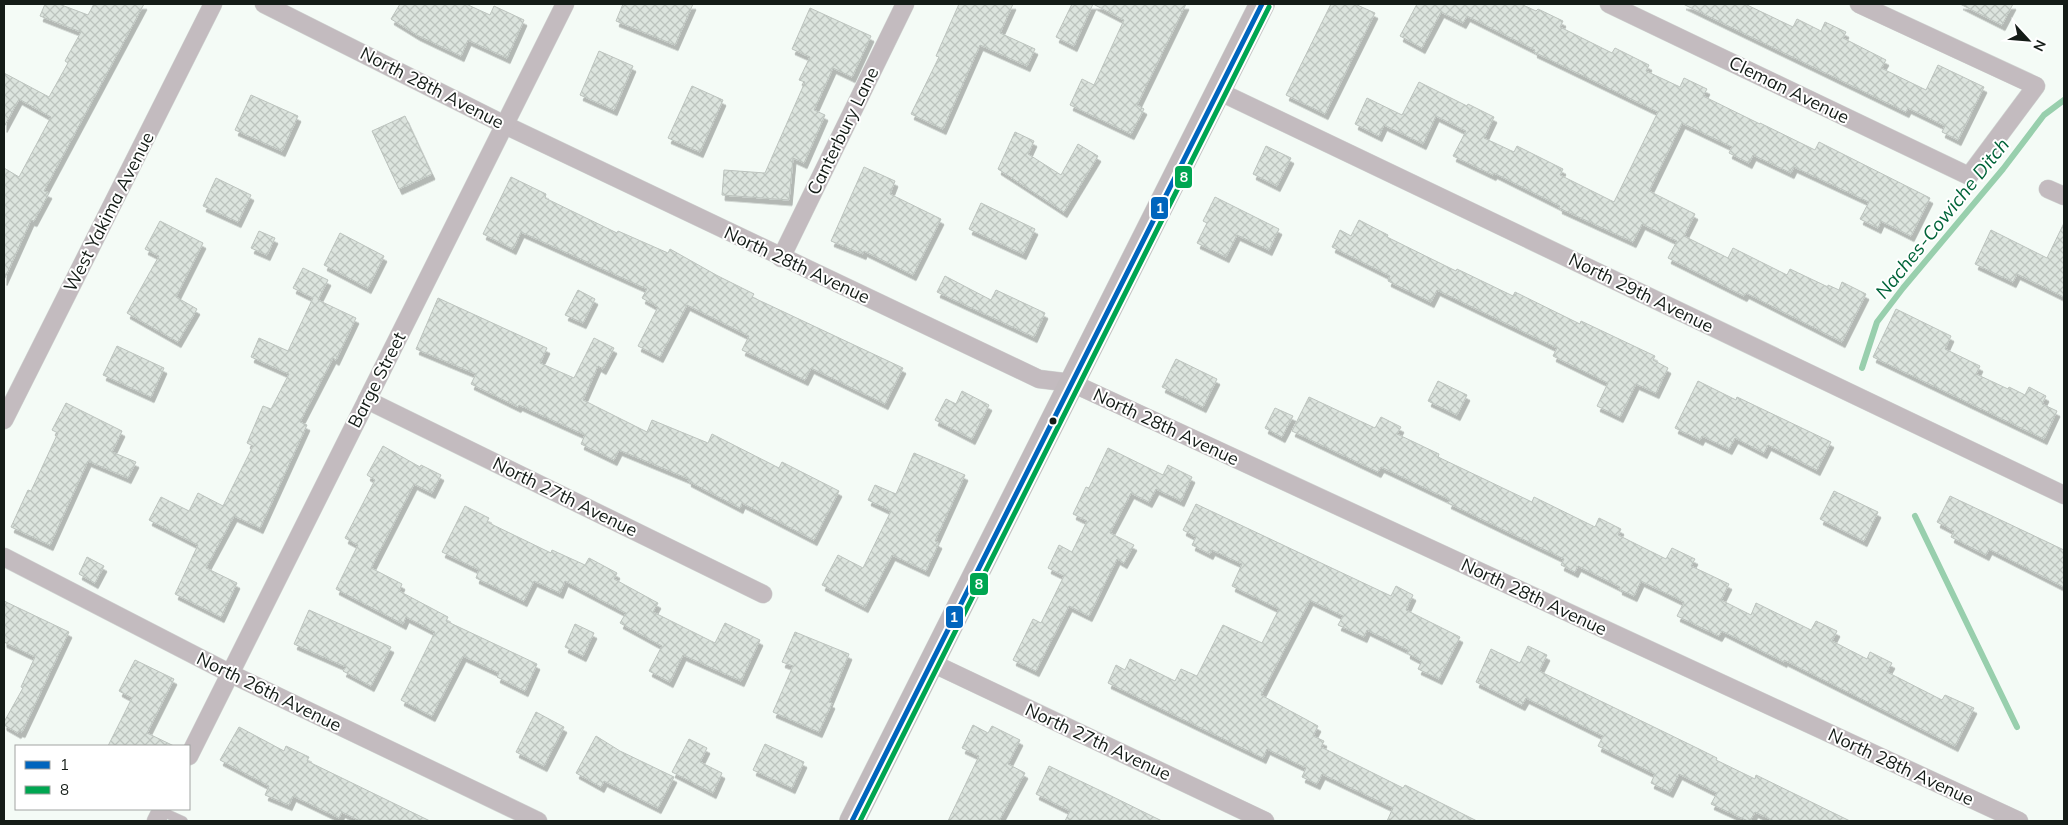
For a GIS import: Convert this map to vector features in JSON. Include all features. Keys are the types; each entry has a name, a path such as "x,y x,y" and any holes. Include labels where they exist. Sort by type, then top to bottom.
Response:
{"main road":[{"path":"852,821 1262,4"}],"street":[{"name":"West Yakima Avenue","path":"4,420 213,4"},
{"name":"North 28th Avenue","path":"264,4 505,125 781,258 1039,379 1072,383 2018,821"},
{"name":"Barge Street","path":"190,754 565,4"},
{"name":"Canterbury Lane","path":"781,258 905,4"},
{"name":"Cleman Avenue","path":"1609,4 1969,176 2036,86 1859,4"},
{"name":"North 29th Avenue","path":"1218,91 2064,495"},
{"path":"2048,188 2064,196"},
{"name":"North 27th Avenue","path":"367,400 763,594"},
{"name":"North 26th Avenue","path":"4,557 231,674 538,821"},
{"name":"North 27th Avenue","path":"932,663 1264,821"}],"lane":[{"path":"159,814 183,821"}],"building":[{"path":"45,4 59,4 88,15 94,4 144,4 44,191 49,193 34,221 31,220 4,280 4,168 19,177 51,117 19,99 4,127 4,73 49,97 68,63 65,61 81,32 40,16"},
{"path":"400,4 466,4 490,15 494,6 524,20 507,58 468,40 461,56 417,35 391,19"},
{"path":"623,4 693,4 675,45 616,21"},
{"path":"959,4 1013,4 1000,33 1035,49 1027,66 980,45 943,129 911,114 939,57 936,56"},
{"path":"1072,4 1093,4 1074,46 1056,37"},
{"path":"1093,4 1186,4 1137,105 1144,109 1131,134 1070,105 1082,79 1094,85 1124,20"},
{"path":"1331,4 1355,4 1375,13 1325,114 1286,95"},
{"path":"1417,4 1521,4 1536,11 1538,9 1563,21 1560,27 1612,53 1615,48 1649,65 1646,71 1680,87 1684,78 1707,89 1703,96 1760,124 1815,150 1819,142 1930,198 1911,236 1881,221 1878,228 1860,219 1869,202 1794,167 1791,173 1753,155 1749,163 1729,153 1732,147 1682,123 1649,191 1695,214 1684,236 1728,258 1733,248 1787,275 1790,269 1828,287 1828,285 1839,290 1842,282 1866,294 1842,342 1746,293 1744,296 1668,258 1677,241 1642,224 1633,242 1559,208 1560,206 1494,173 1493,175 1453,156 1466,131 1436,116 1423,144 1384,125 1379,136 1355,124 1367,98 1402,115 1419,82 1494,117 1484,138 1514,152 1517,146 1563,169 1560,175 1614,202 1658,112 1534,52 1535,50 1467,16 1463,23 1441,12 1422,48 1400,36"},
{"path":"1683,4 1745,4 1793,27 1797,19 1821,31 1825,22 1846,32 1843,38 1886,60 1881,68 1926,90 1938,65 1984,87 1958,140 1942,132 1945,126 1908,108 1906,112"},
{"path":"1960,4 2013,4 2002,25"},
{"path":"810,8 871,36 852,77 833,68 814,110 825,115 804,163 793,158 789,200 722,195 724,170 765,173 805,82 799,80 810,57 792,49"},
{"path":"599,51 633,66 614,110 580,95"},
{"path":"692,86 723,100 700,152 668,138"},
{"path":"251,95 298,116 282,151 235,130"},
{"path":"405,116 432,174 399,189 372,131"},
{"path":"1015,132 1034,141 1028,154 1061,175 1078,144 1098,156 1064,212 998,169"},
{"path":"1266,146 1291,158 1277,186 1253,174"},
{"path":"864,167 895,181 890,194 941,219 913,275 864,251 863,254 831,241"},
{"path":"511,177 546,194 545,198 617,233 618,231 668,253 670,249 754,294 752,297 903,368 885,404 811,368 805,380 742,350 749,336 687,305 660,357 638,346 658,307 642,298 647,289 521,232 513,249 483,234"},
{"path":"216,178 251,195 238,222 203,206"},
{"path":"1215,197 1279,229 1269,250 1237,235 1226,257 1197,243 1207,223 1203,221"},
{"path":"981,203 1035,229 1023,254 969,229"},
{"path":"1359,220 1388,235 1387,237 1456,271 1457,269 1513,296 1515,292 1580,324 1581,321 1655,356 1653,360 1668,368 1656,393 1636,384 1620,417 1597,406 1608,383 1553,356 1557,348 1437,290 1431,302 1388,281 1390,276 1332,247 1340,230 1351,236"},
{"path":"160,221 203,243 176,297 197,309 178,342 127,313 159,256 145,249"},
{"path":"2064,223 2064,297 2017,274 2013,282 1975,264 1991,230 2047,258"},
{"path":"259,231 275,238 267,255 251,248"},
{"path":"340,233 384,256 368,288 324,265"},
{"path":"303,268 328,280 318,300 356,318 336,360 333,358 300,422 307,425 260,528 234,516 206,568 237,583 221,617 175,594 198,545 149,520 161,497 189,511 198,493 223,506 253,446 247,443 263,406 271,409 289,374 251,357 259,338 288,351 313,298 293,288"},
{"path":"945,276 991,300 996,290 1045,313 1034,337 937,292"},
{"path":"578,290 595,299 583,323 565,315"},
{"path":"438,298 547,348 540,363 574,378 594,338 614,348 603,369 598,366 583,400 647,432 652,420 708,443 712,434 779,468 782,462 839,491 814,540 742,503 740,508 688,481 689,479 619,450 614,460 581,444 585,435 519,405 518,407 471,384 476,374 416,349"},
{"path":"1896,309 1951,336 1945,349 1980,366 1976,374 2025,395 2029,387 2046,396 2042,404 2057,411 2044,439 1873,357"},
{"path":"117,346 164,368 151,397 103,375"},
{"path":"1176,359 1217,379 1203,407 1162,387"},
{"path":"1438,381 1467,395 1457,415 1428,401"},
{"path":"1698,381 1736,400 1737,397 1831,442 1817,470 1768,445 1764,453 1735,438 1729,449 1702,436 1700,440 1675,428"},
{"path":"962,391 989,405 972,439 935,420 946,399 956,404"},
{"path":"1309,397 1375,428 1381,417 1401,427 1397,434 1439,454 1438,457 1532,502 1534,497 1595,527 1599,518 1621,529 1618,535 1666,559 1672,548 1695,559 1691,566 1729,584 1721,600 1751,615 1756,603 1811,630 1816,621 1837,631 1832,641 1867,659 1870,652 1892,663 1887,672 1942,700 1945,695 1974,708 1955,746 1722,631 1719,636 1677,616 1684,602 1641,581 1634,596 1578,566 1575,572 1561,565 1564,559 1448,503 1450,500 1381,467 1378,472 1292,431"},
{"path":"66,403 122,431 112,452 136,462 128,478 88,461 50,545 11,527 28,490 31,491 58,433 52,430"},
{"path":"1275,408 1293,416 1282,437 1265,428"},
{"path":"383,446 420,467 421,465 441,475 432,493 414,484 371,568 402,584 399,591 448,617 446,621 537,664 525,691 497,677 499,673 463,656 432,716 401,700 435,632 406,617 403,624 336,589 358,545 345,538 375,480 367,475"},
{"path":"1108,448 1163,475 1168,465 1192,477 1181,501 1156,489 1149,502 1131,493 1110,533 1134,545 1124,563 1117,559 1089,616 1069,606 1036,671 1013,660 1033,619 1041,623 1064,576 1048,568 1059,545 1072,552 1087,521 1073,514 1086,487 1089,488"},
{"path":"914,453 965,475 935,541 939,543 926,571 892,555 865,607 822,585 838,555 863,568 891,511 868,500 875,485 896,494"},
{"path":"1834,491 1878,512 1864,541 1820,519"},
{"path":"1950,496 2064,550 2064,587 1989,549 1986,555 1951,537 1954,531 1937,522"},
{"path":"1196,504 1391,596 1396,586 1413,595 1406,610 1460,637 1439,679 1418,669 1422,661 1407,653 1408,650 1367,630 1364,637 1338,625 1343,616 1310,600 1261,695 1318,726 1313,736 1324,741 1321,747 1403,788 1405,785 1477,821 1387,821 1393,808 1322,774 1317,784 1302,777 1306,768 1267,749 1263,758 1108,683 1116,665 1125,670 1130,659 1175,681 1181,669 1197,676 1223,625 1262,643 1279,609 1232,586 1242,564 1212,550 1210,554 1192,545 1196,537 1183,530"},
{"path":"465,506 489,518 487,522 551,553 552,550 585,565 589,558 617,573 614,579 658,603 653,612 715,643 725,623 760,640 741,681 683,655 670,682 649,671 662,646 620,623 626,613 565,581 560,593 534,581 524,601 476,578 479,570 442,552"},
{"path":"87,557 104,566 95,583 79,574"},
{"path":"4,601 69,632 22,732 19,731 18,733 4,725 4,722 23,688 21,687 35,657 4,642"},
{"path":"309,610 391,647 371,686 343,671 346,667 294,644"},
{"path":"575,624 594,633 583,656 565,647"},
{"path":"795,632 849,654 829,702 832,703 819,732 773,712 793,666 782,662"},
{"path":"1528,646 1547,655 1539,671 1717,758 1716,760 1755,779 1756,775 1850,821 1774,821 1755,812 1750,821 1748,821 1711,804 1717,793 1679,774 1670,792 1651,783 1655,774 1598,746 1603,736 1526,698 1522,705 1476,682 1491,649 1520,663"},
{"path":"135,660 174,679 147,733 172,745 108,745 132,698 119,691"},
{"path":"536,712 564,727 544,766 516,752"},
{"path":"973,725 988,733 992,726 1020,740 1008,764 1025,773 999,821 948,821 979,756 962,748"},
{"path":"239,727 284,751 286,746 309,757 307,761 430,821 360,821 342,812 339,818 293,796 289,805 265,795 269,786 220,760"},
{"path":"596,736 620,751 674,777 658,808 604,781 601,787 576,773"},
{"path":"689,739 707,748 700,762 722,773 713,793 672,772"},
{"path":"765,744 804,762 792,788 753,770"},
{"path":"1049,766 1162,821 1065,821 1070,811 1036,794"}],"waterway":[{"name":"Naches-Cowiche Ditch","path":"1862,368 1877,322 1903,288 2003,169 2044,115 2064,100"},
{"name":"Naches-Cowiche Ditch","path":"1915,516 2017,727"}],"transit line":[{"name":"1","path":"852,821 1262,4"},
{"name":"8","path":"860,821 1269,7"}]}
